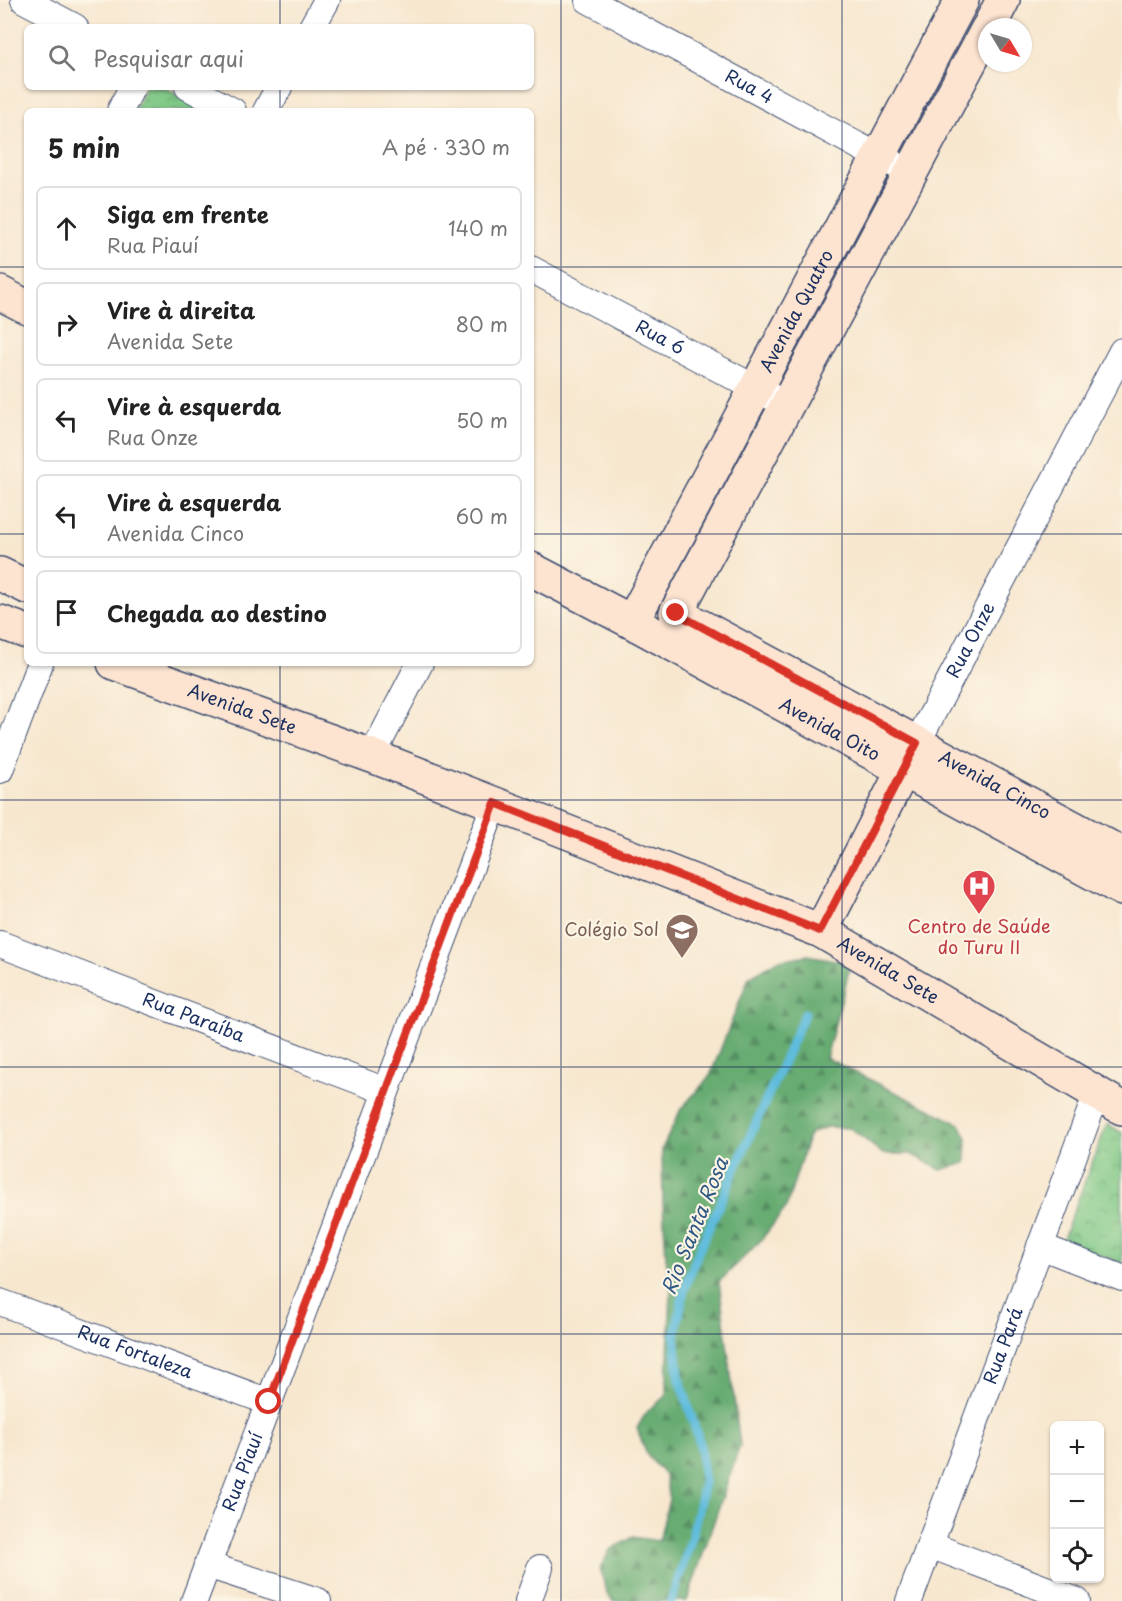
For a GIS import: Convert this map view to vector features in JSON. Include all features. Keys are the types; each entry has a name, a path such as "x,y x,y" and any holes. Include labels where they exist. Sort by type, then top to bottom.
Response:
{"street":[{"path":"24,0 69,24"},
{"path":"314,24 327,0"},
{"name":"Rua 4","path":"588,0 879,157 911,172"},
{"name":"Avenida Quatro","path":"632,622 962,0"},
{"name":"Avenida Quatro","path":"994,18 1003,0"},
{"name":"Avenida Quatro","path":"676,613 978,48"},
{"path":"122,108 130,90"},
{"path":"194,90 227,108"},
{"path":"268,108 277,90"},
{"name":"Rua 6","path":"534,271 787,405"},
{"name":"Rua Onze","path":"820,931 1122,351"},
{"name":"Avenida Oito","path":"534,571 632,622 910,757 1122,889"},
{"path":"0,574 24,586"},
{"path":"632,622 676,613"},
{"name":"Avenida Cinco","path":"676,613 910,757 1122,854"},
{"path":"0,622 24,631"},
{"path":"0,770 39,666"},
{"name":"Avenida Sete","path":"122,666 372,756 820,931 1109,1100"},
{"name":"Avenida Sete","path":"187,666 372,756"},
{"path":"372,756 418,666"},
{"name":"Rua Piauí","path":"194,1601 495,803"},
{"name":"Rua Paraíba","path":"0,944 386,1091"},
{"name":"Rua Pará","path":"909,1601 1040,1246 1109,1100"},
{"path":"1040,1246 1122,1278"},
{"name":"Rua Fortaleza","path":"0,1302 269,1402"},
{"path":"930,1545 1077,1601"},
{"path":"207,1565 318,1601"},
{"path":"528,1601 540,1568"}],"green space":[{"path":"144,90 168,90 200,108 136,108"},
{"path":"808,955 851,963 826,1058 960,1124 967,1138 966,1163 941,1170 911,1154 883,1154 850,1128 826,1127 809,1134 786,1208 761,1240 719,1282 740,1445 687,1601 613,1601 607,1594 600,1568 610,1550 633,1537 659,1541 669,1499 665,1475 647,1455 637,1428 647,1411 666,1396 671,1291 666,1258 662,1149 681,1109 710,1076 749,977 778,960"},
{"path":"1107,1124 1122,1133 1122,1263 1062,1241"}],"waterway":[{"name":"Rio Santa Rosa","path":"671,1601 691,1540 704,1483 700,1444 679,1376 675,1336 684,1290 699,1250 805,1013"}],"place":[{"name":"Centro de Saúde do Turu II","path":"979,915"},
{"name":"Colégio Sol","path":"682,959"}],"route":[{"path":"269,1402 495,803 820,931 917,743 676,613"}]}
